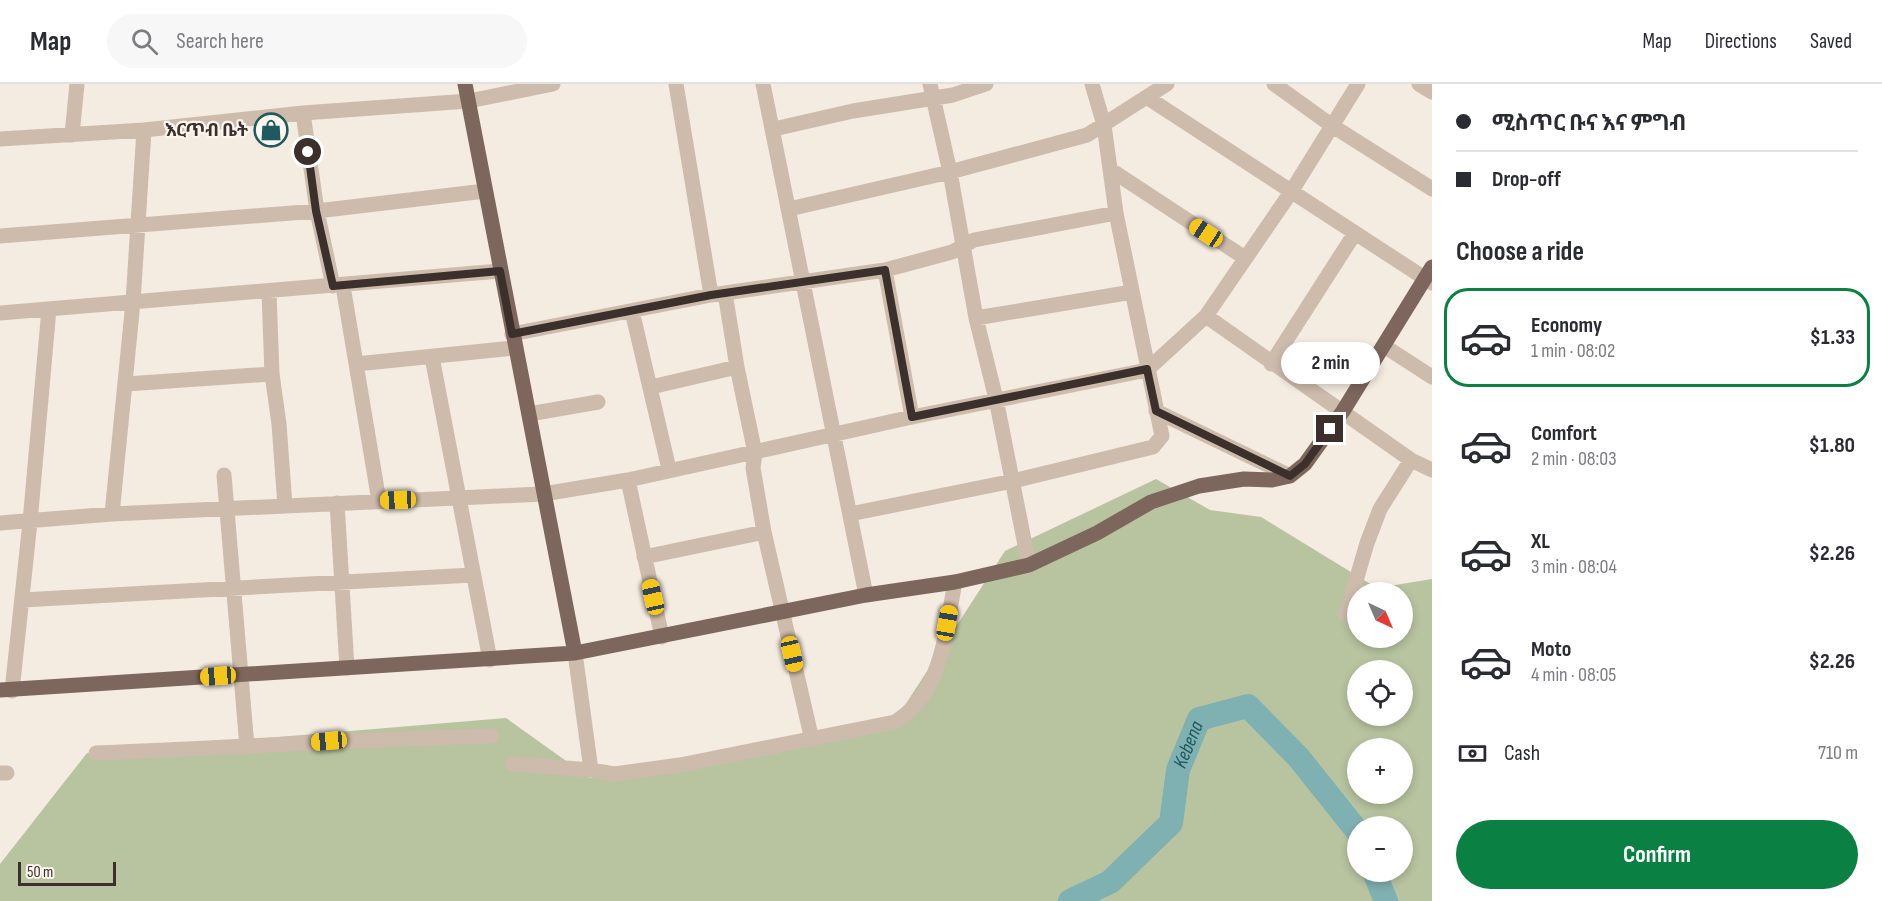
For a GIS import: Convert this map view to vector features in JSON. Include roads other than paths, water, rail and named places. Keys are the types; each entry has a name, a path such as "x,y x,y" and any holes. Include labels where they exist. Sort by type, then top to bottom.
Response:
{"main road":[{"path":"465,84 575,653"},
{"path":"6,690 575,653 866,595 955,582 1029,565 1097,533 1151,502 1199,486 1244,479 1272,480 1290,476 1305,464 1343,411 1430,276"}],"street":[{"path":"72,135 77,84"},
{"path":"0,139 144,130 303,113 469,101 553,84"},
{"path":"676,84 718,294 737,367 755,453 753,468 764,532 813,740"},
{"path":"763,84 774,129 866,595"},
{"path":"774,129 931,91 953,95 986,84"},
{"path":"850,514 1013,481 1153,447 1162,436 1116,213 1104,125 1092,84"},
{"path":"789,209 950,172 1087,135 1167,84"},
{"path":"1274,84 1331,125 1432,189"},
{"path":"0,522 30,522 112,514 543,494 628,480 669,469 755,453 996,399 1147,369 1206,316 1291,192 1358,84"},
{"path":"1419,84 1432,92"},
{"path":"931,91 950,172 976,318 996,399 1029,565"},
{"path":"1148,98 1355,233 1430,276"},
{"path":"303,113 316,211 338,286 356,364 379,501"},
{"path":"112,514 140,224 144,130"},
{"path":"1111,170 1245,258"},
{"path":"0,236 316,211 485,191"},
{"path":"356,364 432,357 513,341 632,311 718,294 885,270 952,252 974,240 1116,213"},
{"path":"1271,364 1355,233"},
{"path":"885,270 912,417"},
{"path":"0,313 500,271"},
{"path":"269,292 272,374 279,423 285,506"},
{"path":"976,318 1132,292"},
{"path":"6,690 22,600 49,309"},
{"path":"632,311 669,469"},
{"path":"1206,316 1271,364 1343,411 1411,460 1432,470"},
{"path":"1384,346 1432,377"},
{"path":"432,357 490,660"},
{"path":"651,387 737,367"},
{"path":"126,384 272,374"},
{"path":"529,414 598,402"},
{"path":"1156,411 1290,476"},
{"path":"1346,615 1367,543 1380,509 1411,460"},
{"path":"224,475 246,747"},
{"path":"628,480 662,637"},
{"path":"337,503 347,668"},
{"path":"644,557 764,532"},
{"path":"22,600 472,575"},
{"path":"513,764 614,774 680,765 895,722 910,714 922,699 940,664 955,582"},
{"path":"575,653 591,770"},
{"path":"96,753 246,747 365,739 491,736"}],"waterway":[{"name":"Kebena","path":"1070,901 1110,882 1171,823 1178,770 1199,719 1248,706 1299,758 1347,818"},
{"name":"Kebena","path":"1378,882 1386,901"}],"place":[{"name":"እርጥብ ቤት","path":"271,130"}]}
